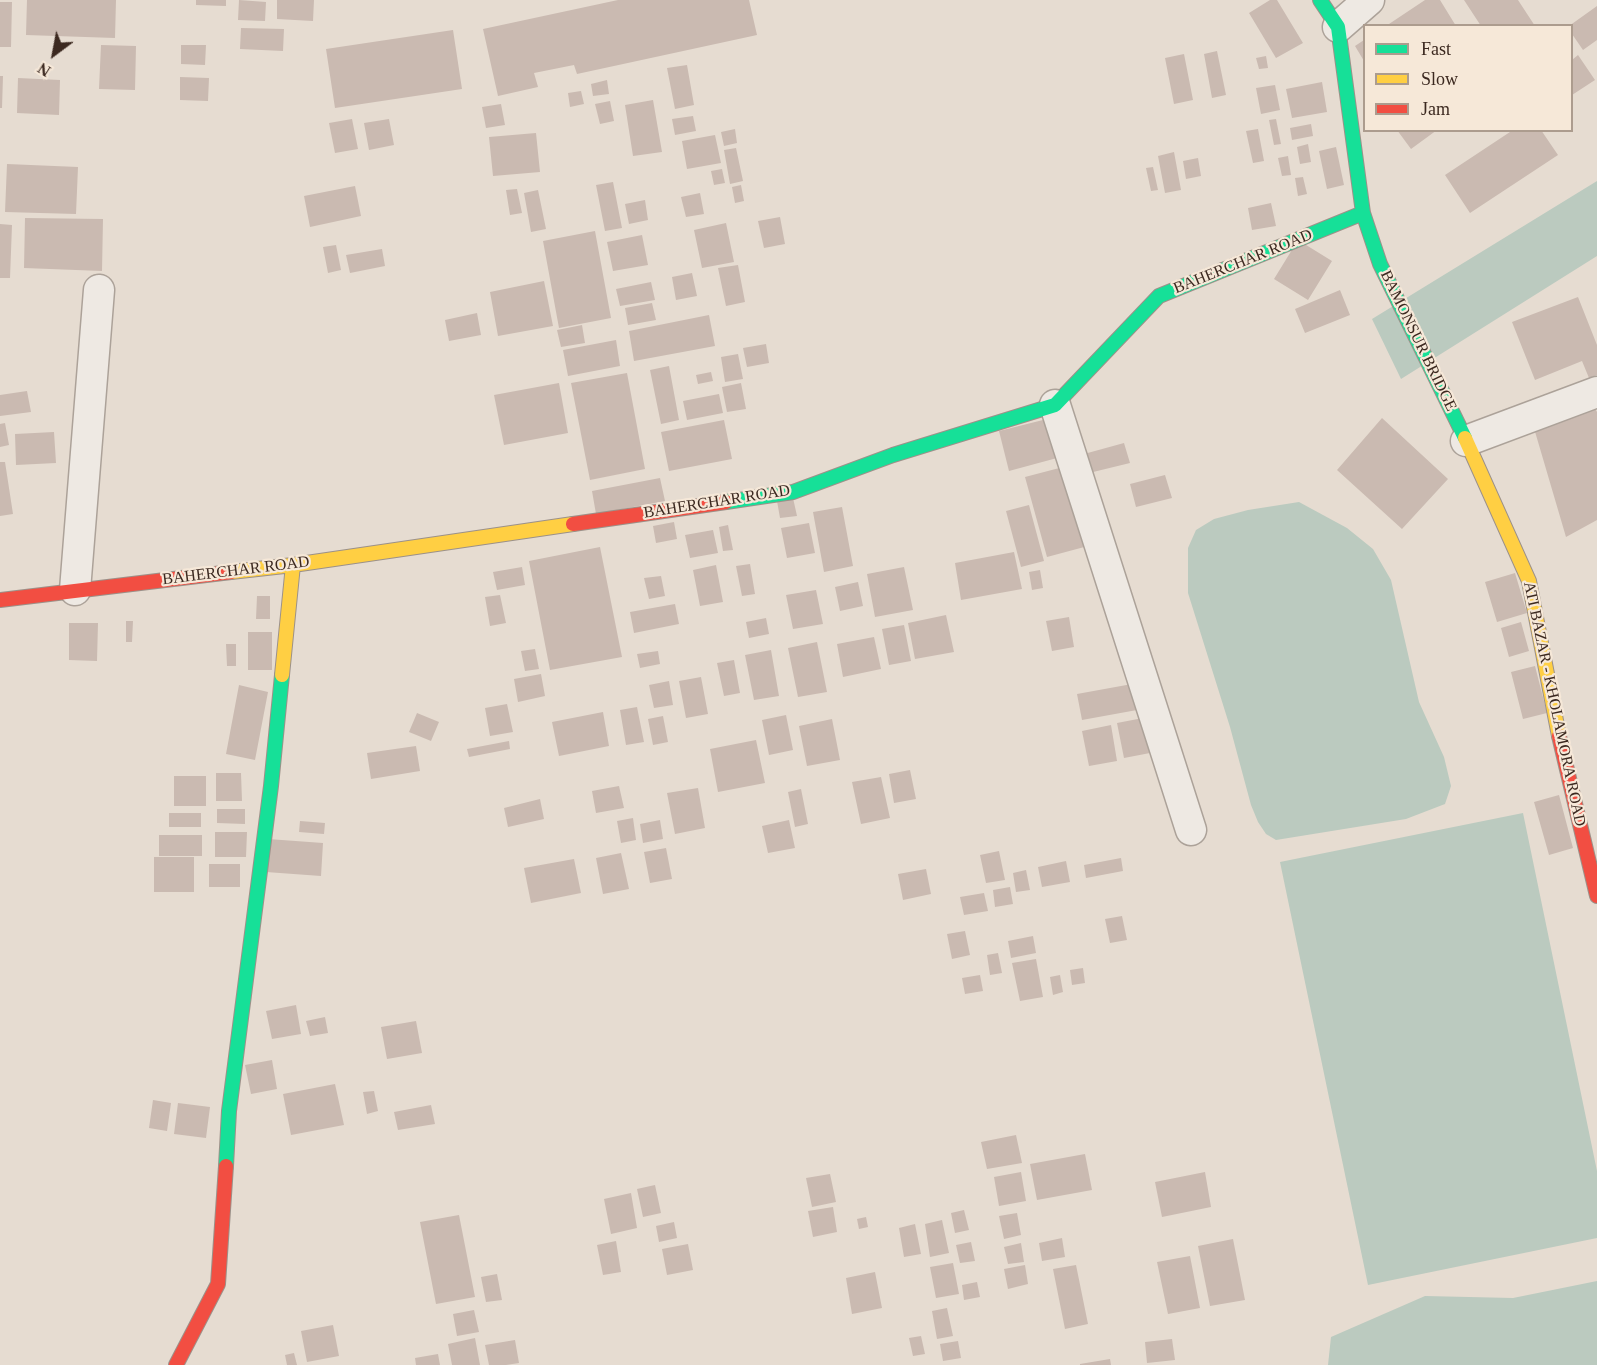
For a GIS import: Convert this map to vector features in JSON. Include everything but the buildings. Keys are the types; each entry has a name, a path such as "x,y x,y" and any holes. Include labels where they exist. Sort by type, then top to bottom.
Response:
{"street":[{"path":"1320,0 1338,27 1363,213"},
{"path":"1338,27 1369,0"},
{"name":"BAMONSUR BRIDGE","path":"1363,213 1380,264 1461,429"},
{"name":"BAHERCHAR ROAD","path":"0,600 293,565 793,492 893,455 1055,405 1159,296 1363,213"},
{"path":"75,590 99,290"},
{"path":"1461,429 1597,392"},
{"path":"1055,405 1191,830"},
{"name":"ATI BAZAR - KHOLAMORA ROAD","path":"1461,429 1529,581 1554,714 1597,896"},
{"path":"176,1365 218,1284 230,1111 271,786 293,565"}],"shaded area":[{"path":"1597,181 1597,256 1401,379 1372,319"},
{"path":"1299,502 1347,528 1373,549 1391,580 1419,702 1444,757 1451,786 1445,804 1406,819 1276,840 1266,834 1251,805 1230,727 1188,593 1188,548 1196,530 1214,519 1248,510"},
{"path":"1523,813 1597,1171 1597,1238 1368,1285 1280,862"},
{"path":"1597,1281 1597,1365 1328,1365 1331,1337 1425,1296 1513,1298"}],"traffic: fast":[{"path":"1320,0 1338,27 1363,213 1380,264 1465,438"},
{"path":"726,502 793,492 893,455 1055,405 1159,296 1363,213"},
{"path":"226,1166 229,1111 271,786 282,675"}],"traffic: slow":[{"path":"1465,438 1529,581 1559,736"},
{"path":"231,572 573,524"},
{"path":"282,675 293,565"}],"traffic: jam":[{"path":"573,524 726,502"},
{"path":"0,600 231,572"},
{"path":"1559,736 1597,896"},
{"path":"176,1365 218,1284 226,1166"}]}
